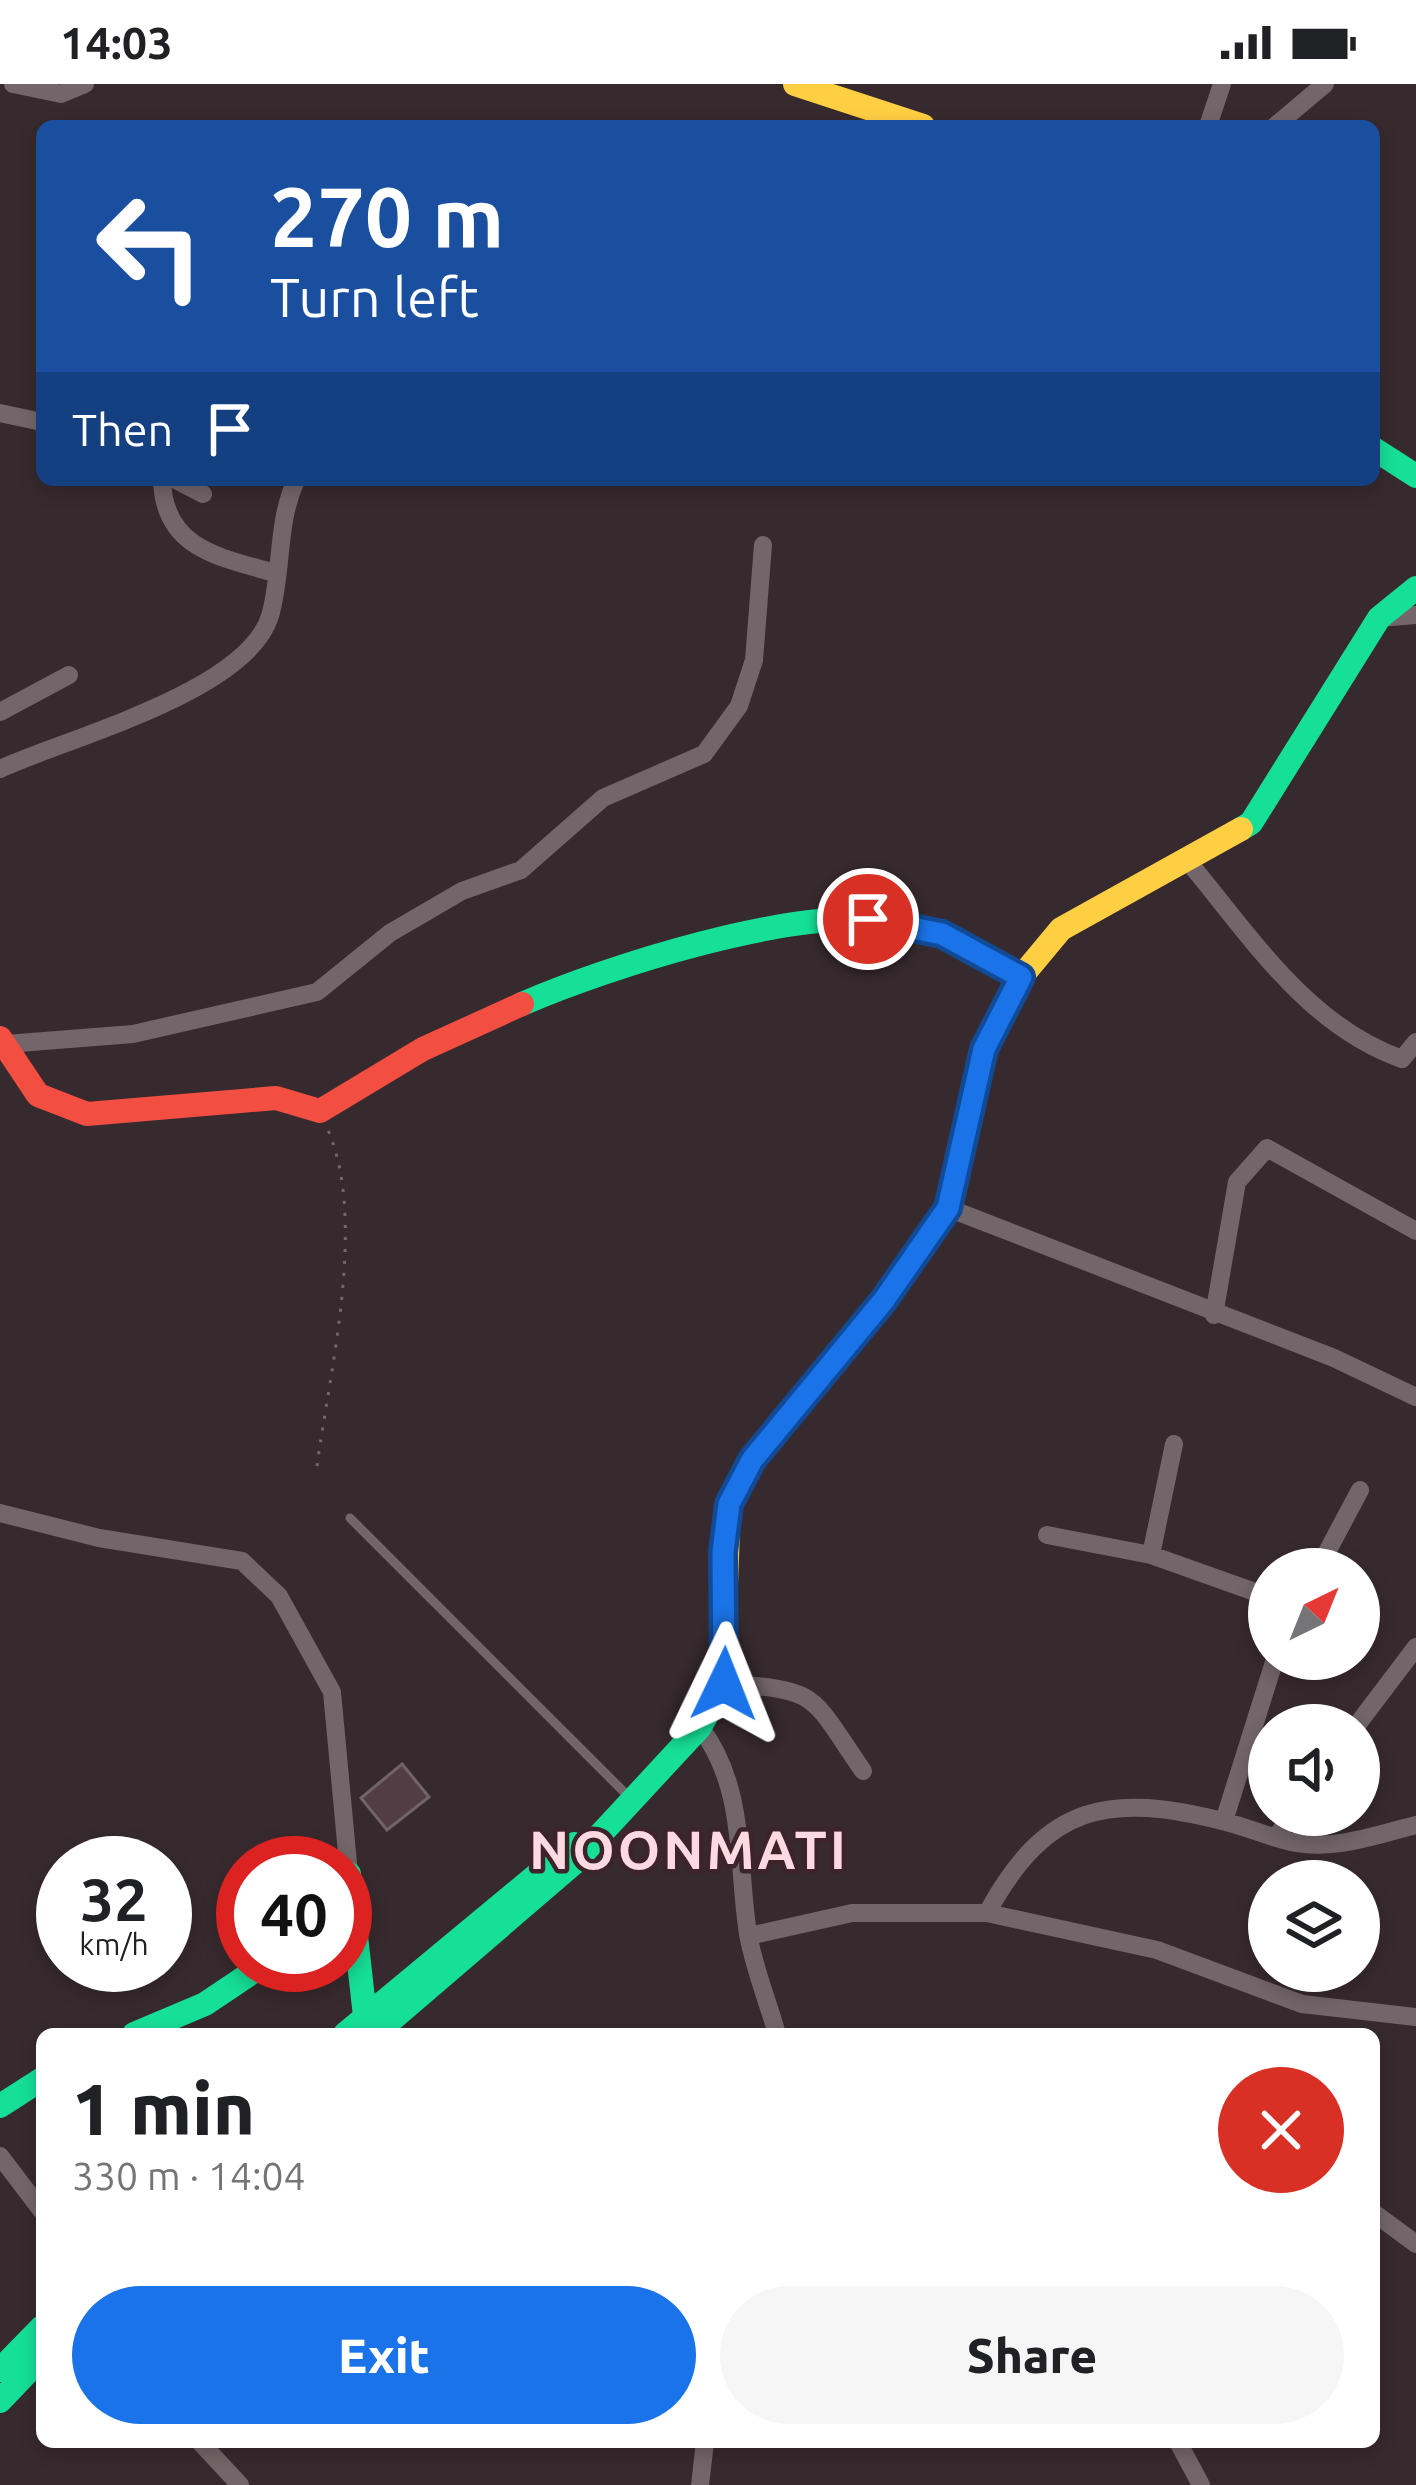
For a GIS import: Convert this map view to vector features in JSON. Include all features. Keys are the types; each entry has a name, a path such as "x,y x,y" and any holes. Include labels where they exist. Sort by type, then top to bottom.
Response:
{"street":[{"path":"14,84 62,94 85,84"},
{"path":"795,84 905,120"},
{"path":"1210,120 1222,84"},
{"path":"1282,120 1325,84"},
{"path":"0,413 36,421"},
{"path":"1380,452 1416,476"},
{"path":"162,486 163,506 177,534 224,559 275,573"},
{"path":"188,486 203,494"},
{"path":"0,769 178,697 240,658 269,620 284,506 293,486"},
{"path":"2,1042 133,1034 317,992 389,933 462,891 521,870 603,798 704,754 739,706 754,660 764,545"},
{"path":"370,2025 570,1846 604,1828 700,1727 724,1684 723,1552 729,1504 752,1460 884,1300 948,1208 984,1049 1021,977 1061,929 1251,823 1379,618 1416,588"},
{"path":"1379,618 1416,615"},
{"path":"0,712 69,675"},
{"path":"1186,859 1308,1005 1366,1046 1402,1059 1416,1042"},
{"path":"2,1042 38,1095 87,1114 276,1098 320,1112 449,1033 588,979 656,954 817,922 868,919 942,934 1021,977"},
{"path":"1214,1315 1238,1182 1267,1148 1416,1231"},
{"path":"948,1208 1334,1358 1416,1397"},
{"path":"1151,1555 1174,1444"},
{"path":"1329,1548 1360,1490"},
{"path":"0,1513 99,1538 242,1562 279,1596 332,1692 344,1836"},
{"path":"1047,1535 1151,1555 1248,1590"},
{"path":"1373,1704 1416,1646"},
{"path":"1224,1821 1269,1680"},
{"path":"724,1684 798,1691 814,1702 863,1772"},
{"path":"700,1727 720,1753 742,1835 748,1936 775,2028"},
{"path":"986,1913 1014,1862 1066,1820 1135,1804 1224,1821 1301,1844 1354,1840 1416,1825"},
{"path":"748,1936 852,1912 986,1913 1157,1950 1301,2004 1416,2017"},
{"path":"148,2028 224,1992"},
{"path":"365,1992 370,2025"},
{"path":"0,2106 36,2083"},
{"path":"0,2156 36,2203"},
{"path":"1380,2217 1416,2244"},
{"path":"0,2369 36,2333"},
{"path":"0,2402 36,2363"},
{"path":"205,2448 239,2485"},
{"path":"700,2485 704,2448"},
{"path":"1181,2448 1201,2485"}],"lane":[{"path":"350,1518 629,1797"}],"path":[{"path":"317,1466 345,1239 345,1183 320,1112"}],"building":[{"path":"402,1764 429,1797 387,1830 361,1798"}],"traffic: fast":[{"path":"1380,453 1416,476"},
{"path":"1241,829 1251,823 1379,618 1416,588"},
{"path":"522,1004 702,943 847,919 922,929 1021,977"},
{"path":"382,2028 573,1864 700,1727 724,1684 724,1636"},
{"path":"352,2028 574,1844"},
{"path":"148,2028 223,1992"},
{"path":"362,1992 365,2016"},
{"path":"0,2106 36,2083"},
{"path":"0,2370 36,2333"},
{"path":"0,2401 36,2363"}],"traffic: slow":[{"path":"795,84 905,120"},
{"path":"724,1636 729,1505 752,1460 884,1301 948,1208 984,1049 1021,977 1061,929 1241,829"}],"traffic: jam":[{"path":"0,1038 38,1095 87,1114 276,1098 320,1111 423,1049 522,1004"}],"district":[{"name":"NOONMATI","path":"689,1850"}],"route":[{"path":"724,1684 723,1552 729,1504 752,1460 884,1300 948,1208 984,1049 1021,977 942,934 868,919"}]}
